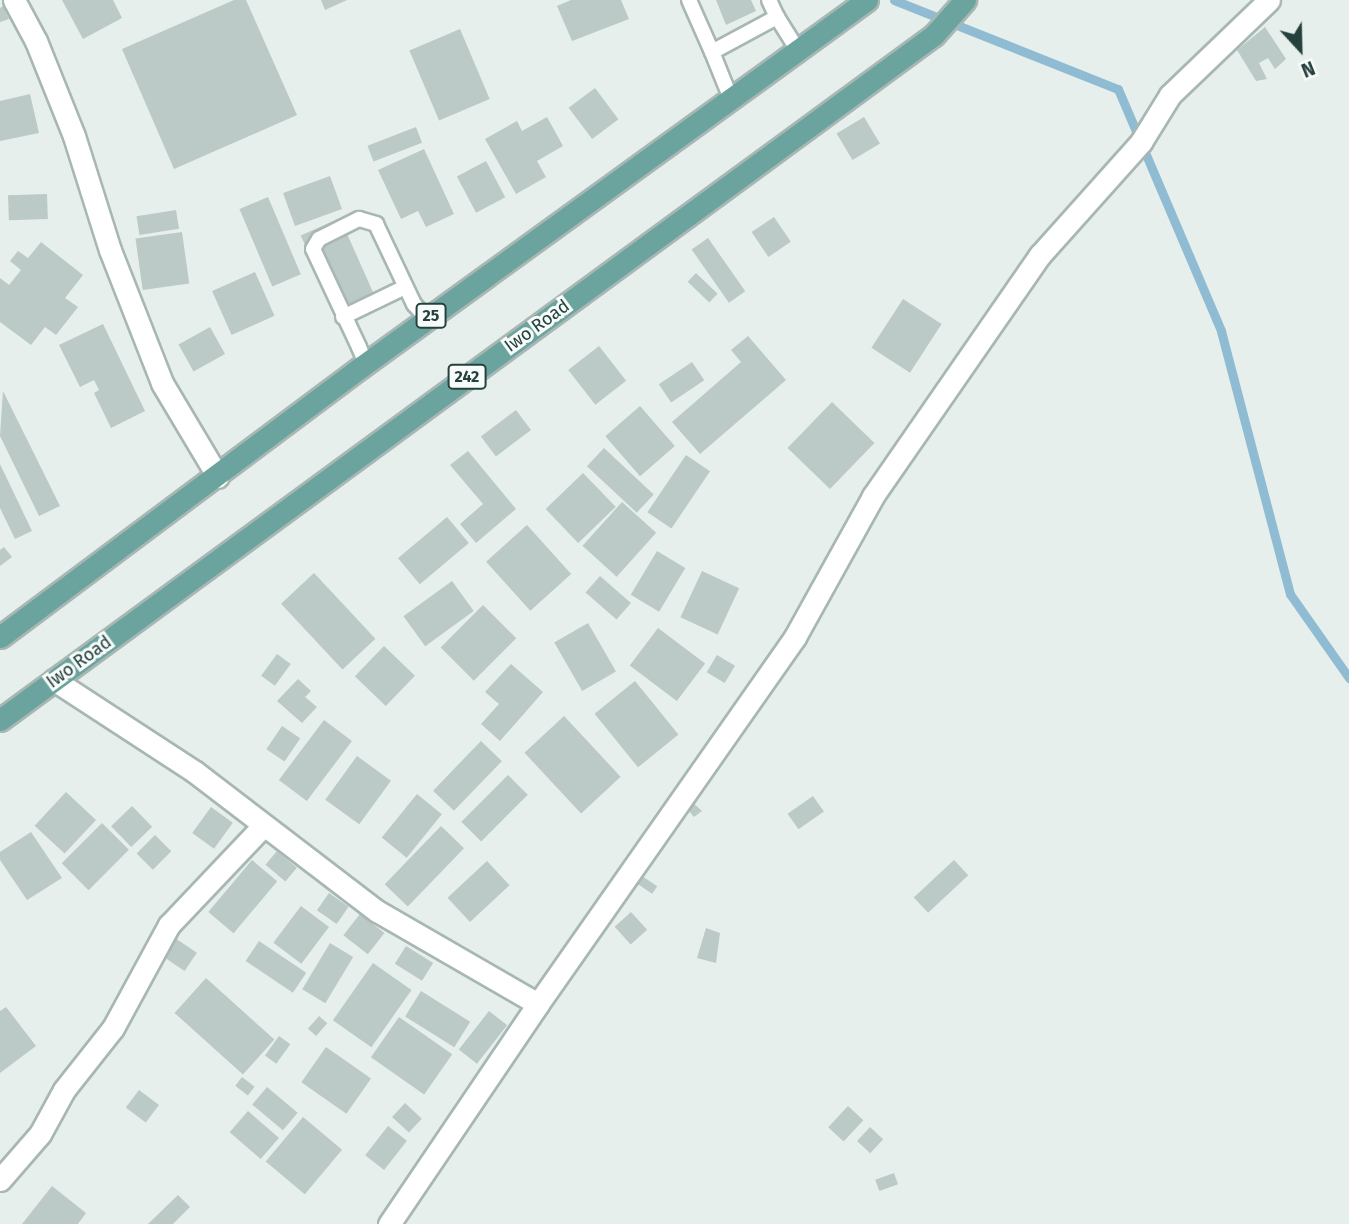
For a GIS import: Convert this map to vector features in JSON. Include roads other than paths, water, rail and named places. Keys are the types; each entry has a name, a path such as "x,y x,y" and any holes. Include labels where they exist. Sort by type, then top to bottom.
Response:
{"main road":[{"name":"25","path":"0,637 218,477 361,367 867,0"},
{"name":"Iwo Road","path":"0,720 934,35 965,0"}],"street":[{"path":"14,0 74,136 110,250 162,383 218,477"},
{"path":"389,1224 538,1004 795,637 873,496 1040,255 1141,142 1170,95 1269,0"},
{"path":"54,680 195,772 377,911 538,1004"},
{"path":"0,1180 40,1134 64,1090 113,1028 169,925 263,825"}],"lane":[{"path":"689,0 730,99"},
{"path":"769,0 798,50"},
{"path":"712,51 777,17"},
{"path":"361,367 364,359 313,249 319,239 359,219 376,224 405,287 427,319"},
{"path":"344,317 405,287"}],"waterway":[{"path":"894,0 1118,89 1221,331 1290,594 1349,678"}]}
